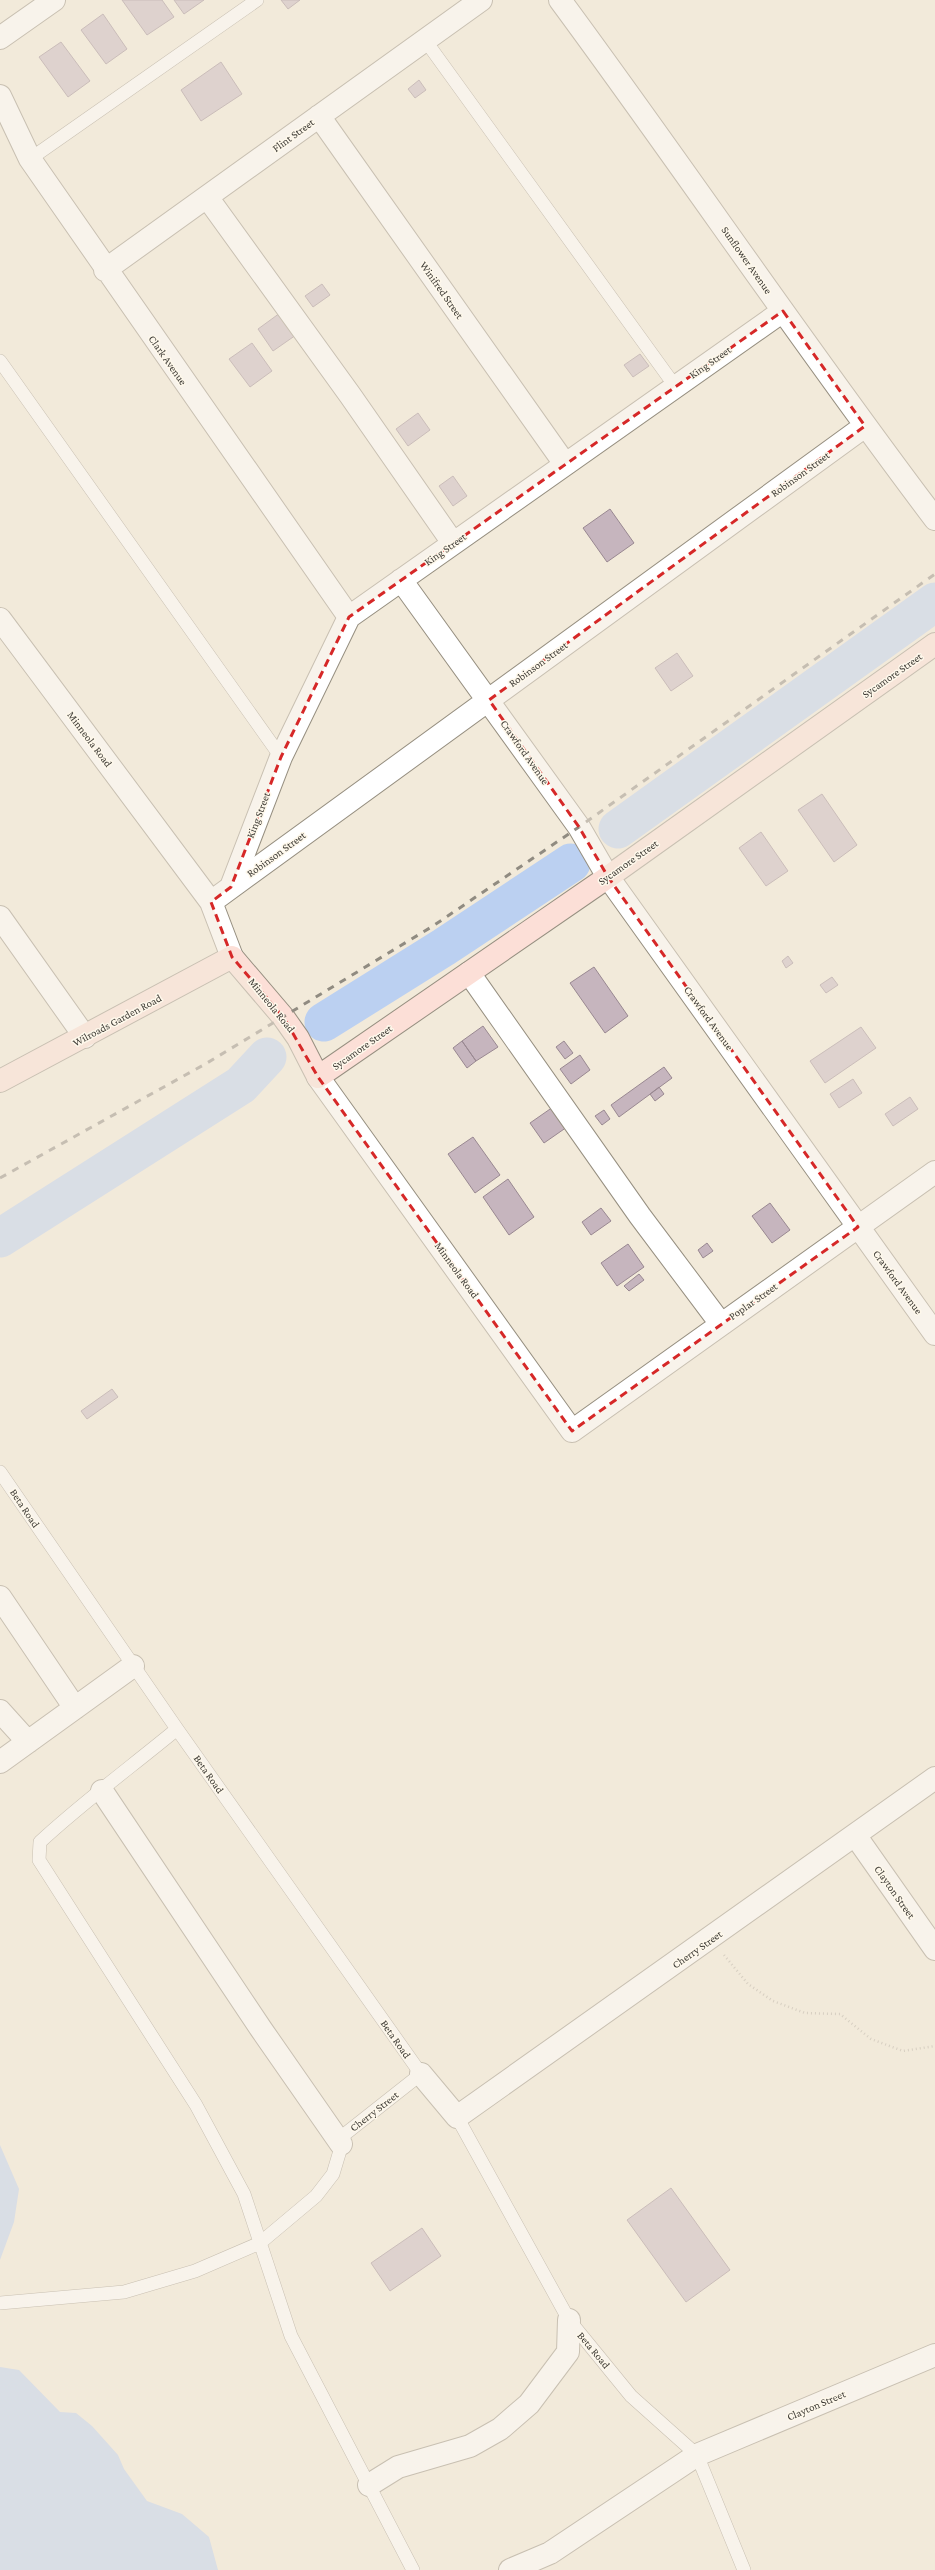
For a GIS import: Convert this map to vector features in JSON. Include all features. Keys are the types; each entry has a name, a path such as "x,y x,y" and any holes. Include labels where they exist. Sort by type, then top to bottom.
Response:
{"street":[{"path":"0,38 54,0"},
{"name":"Flint Street","path":"105,270 481,0"},
{"name":"Sunflower Avenue","path":"560,0 656,130 782,311 865,426 935,519"},
{"name":"Clark Avenue","path":"0,96 30,159 105,270 349,617"},
{"name":"Winifred Street","path":"319,116 565,464"},
{"path":"207,197 350,395 453,543"},
{"name":"King Street","path":"231,887 281,757 349,617 782,311"},
{"name":"Robinson Street","path":"211,902 865,426"},
{"name":"Crawford Avenue","path":"401,580 489,700 579,827 608,876 935,1334"},
{"name":"Minneola Road","path":"2,626 211,902 232,957 284,1018 298,1038 318,1077 572,1431"},
{"name":"Sycamore Street","path":"318,1077 608,876 935,644"},
{"path":"0,917 84,1037"},
{"name":"Wilroads Garden Road","path":"0,1081 232,957"},
{"path":"469,973 640,1216 721,1324"},
{"name":"Poplar Street","path":"572,1431 935,1172"},
{"path":"0,1597 75,1708"},
{"path":"0,1762 133,1666"},
{"path":"0,1710 28,1742"},
{"name":"Cherry Street","path":"457,2117 711,1939 935,1778"},
{"path":"102,1791 261,2029 341,2144"},
{"name":"Clayton Street","path":"855,1835 935,1949"},
{"path":"421,2074 457,2117"},
{"path":"369,2485 398,2467 470,2446 500,2429 529,2404 568,2352 569,2320"},
{"name":"Clayton Street","path":"510,2570 550,2553 697,2455 935,2355"}],"lane":[{"path":"30,159 257,0"},
{"path":"425,40 675,386"},
{"path":"0,361 281,757"},
{"name":"Beta Road","path":"0,1472 177,1729 421,2074"},
{"path":"177,1729 102,1791 70,1814 40,1842 39,1860 196,2105 244,2194 291,2336 413,2570"},
{"name":"Cherry Street","path":"0,2302 124,2292 195,2271 260,2243 316,2196 333,2174 345,2134 421,2074"},
{"name":"Beta Road","path":"457,2117 569,2320 631,2396 697,2455 744,2570"}],"path":[{"path":"711,1939 748,1984 773,2001 805,2013 840,2014 854,2023 871,2039 903,2051 935,2046"}],"highlighted area":[{"path":"783,311 865,426 489,700 579,827 608,877 858,1227 572,1431 318,1077 284,1018 232,957 211,902 231,887 281,757 349,617"}],"water":[{"path":"0,2145 19,2189 14,2222 0,2260"},
{"path":"0,2367 19,2370 60,2412 76,2413 92,2426 118,2455 124,2469 147,2501 182,2514 209,2537 218,2570 0,2570"}],"building":[{"path":"122,0 162,0 174,17 147,35"},
{"path":"174,0 204,0 184,14"},
{"path":"281,0 300,0 288,9"},
{"path":"103,14 127,49 106,64 81,30"},
{"path":"61,42 90,81 68,97 39,57"},
{"path":"221,62 242,94 201,121 181,90"},
{"path":"419,80 426,90 415,98 408,89"},
{"path":"322,284 330,295 313,307 305,296"},
{"path":"280,313 296,335 273,351 258,329"},
{"path":"252,343 272,371 250,387 229,359"},
{"path":"640,354 649,366 633,377 624,365"},
{"path":"418,413 430,430 408,446 396,429"},
{"path":"453,476 467,496 453,506 439,486"},
{"path":"610,509 634,543 607,562 583,528"},
{"path":"677,653 693,676 671,691 655,668"},
{"path":"822,794 857,845 834,862 798,810"},
{"path":"761,832 788,871 766,886 739,848"},
{"path":"788,956 793,963 786,968 782,961"},
{"path":"594,967 628,1016 605,1033 570,983"},
{"path":"832,977 838,985 826,993 820,985"},
{"path":"483,1026 498,1047 476,1061 462,1041"},
{"path":"861,1027 876,1048 825,1083 810,1061"},
{"path":"462,1041 476,1061 467,1068 453,1048"},
{"path":"564,1041 573,1053 565,1059 556,1047"},
{"path":"580,1055 590,1070 571,1084 560,1069"},
{"path":"664,1067 672,1078 619,1117 611,1105"},
{"path":"853,1079 862,1093 839,1108 830,1094"},
{"path":"659,1087 664,1094 655,1101 650,1094"},
{"path":"910,1097 918,1109 893,1126 885,1114"},
{"path":"553,1107 567,1127 544,1143 530,1123"},
{"path":"604,1110 610,1119 602,1125 595,1116"},
{"path":"473,1137 500,1175 475,1193 448,1154"},
{"path":"508,1179 534,1217 509,1235 483,1197"},
{"path":"770,1203 790,1230 772,1243 752,1216"},
{"path":"601,1208 611,1221 591,1235 582,1222"},
{"path":"707,1243 713,1251 703,1258 698,1250"},
{"path":"628,1244 644,1267 617,1286 601,1263"},
{"path":"639,1274 644,1280 629,1291 624,1286"},
{"path":"112,1389 118,1397 87,1419 81,1411"},
{"path":"671,2188 730,2270 686,2302 627,2220"},
{"path":"422,2228 441,2256 390,2291 371,2263"}],"waterway":[{"path":"618,829 935,602"},
{"path":"324,1022 444,947 571,863"},
{"path":"0,1238 241,1085 267,1057"}],"railway":[{"path":"0,1178 207,1063 433,926 579,827 935,574"}]}
